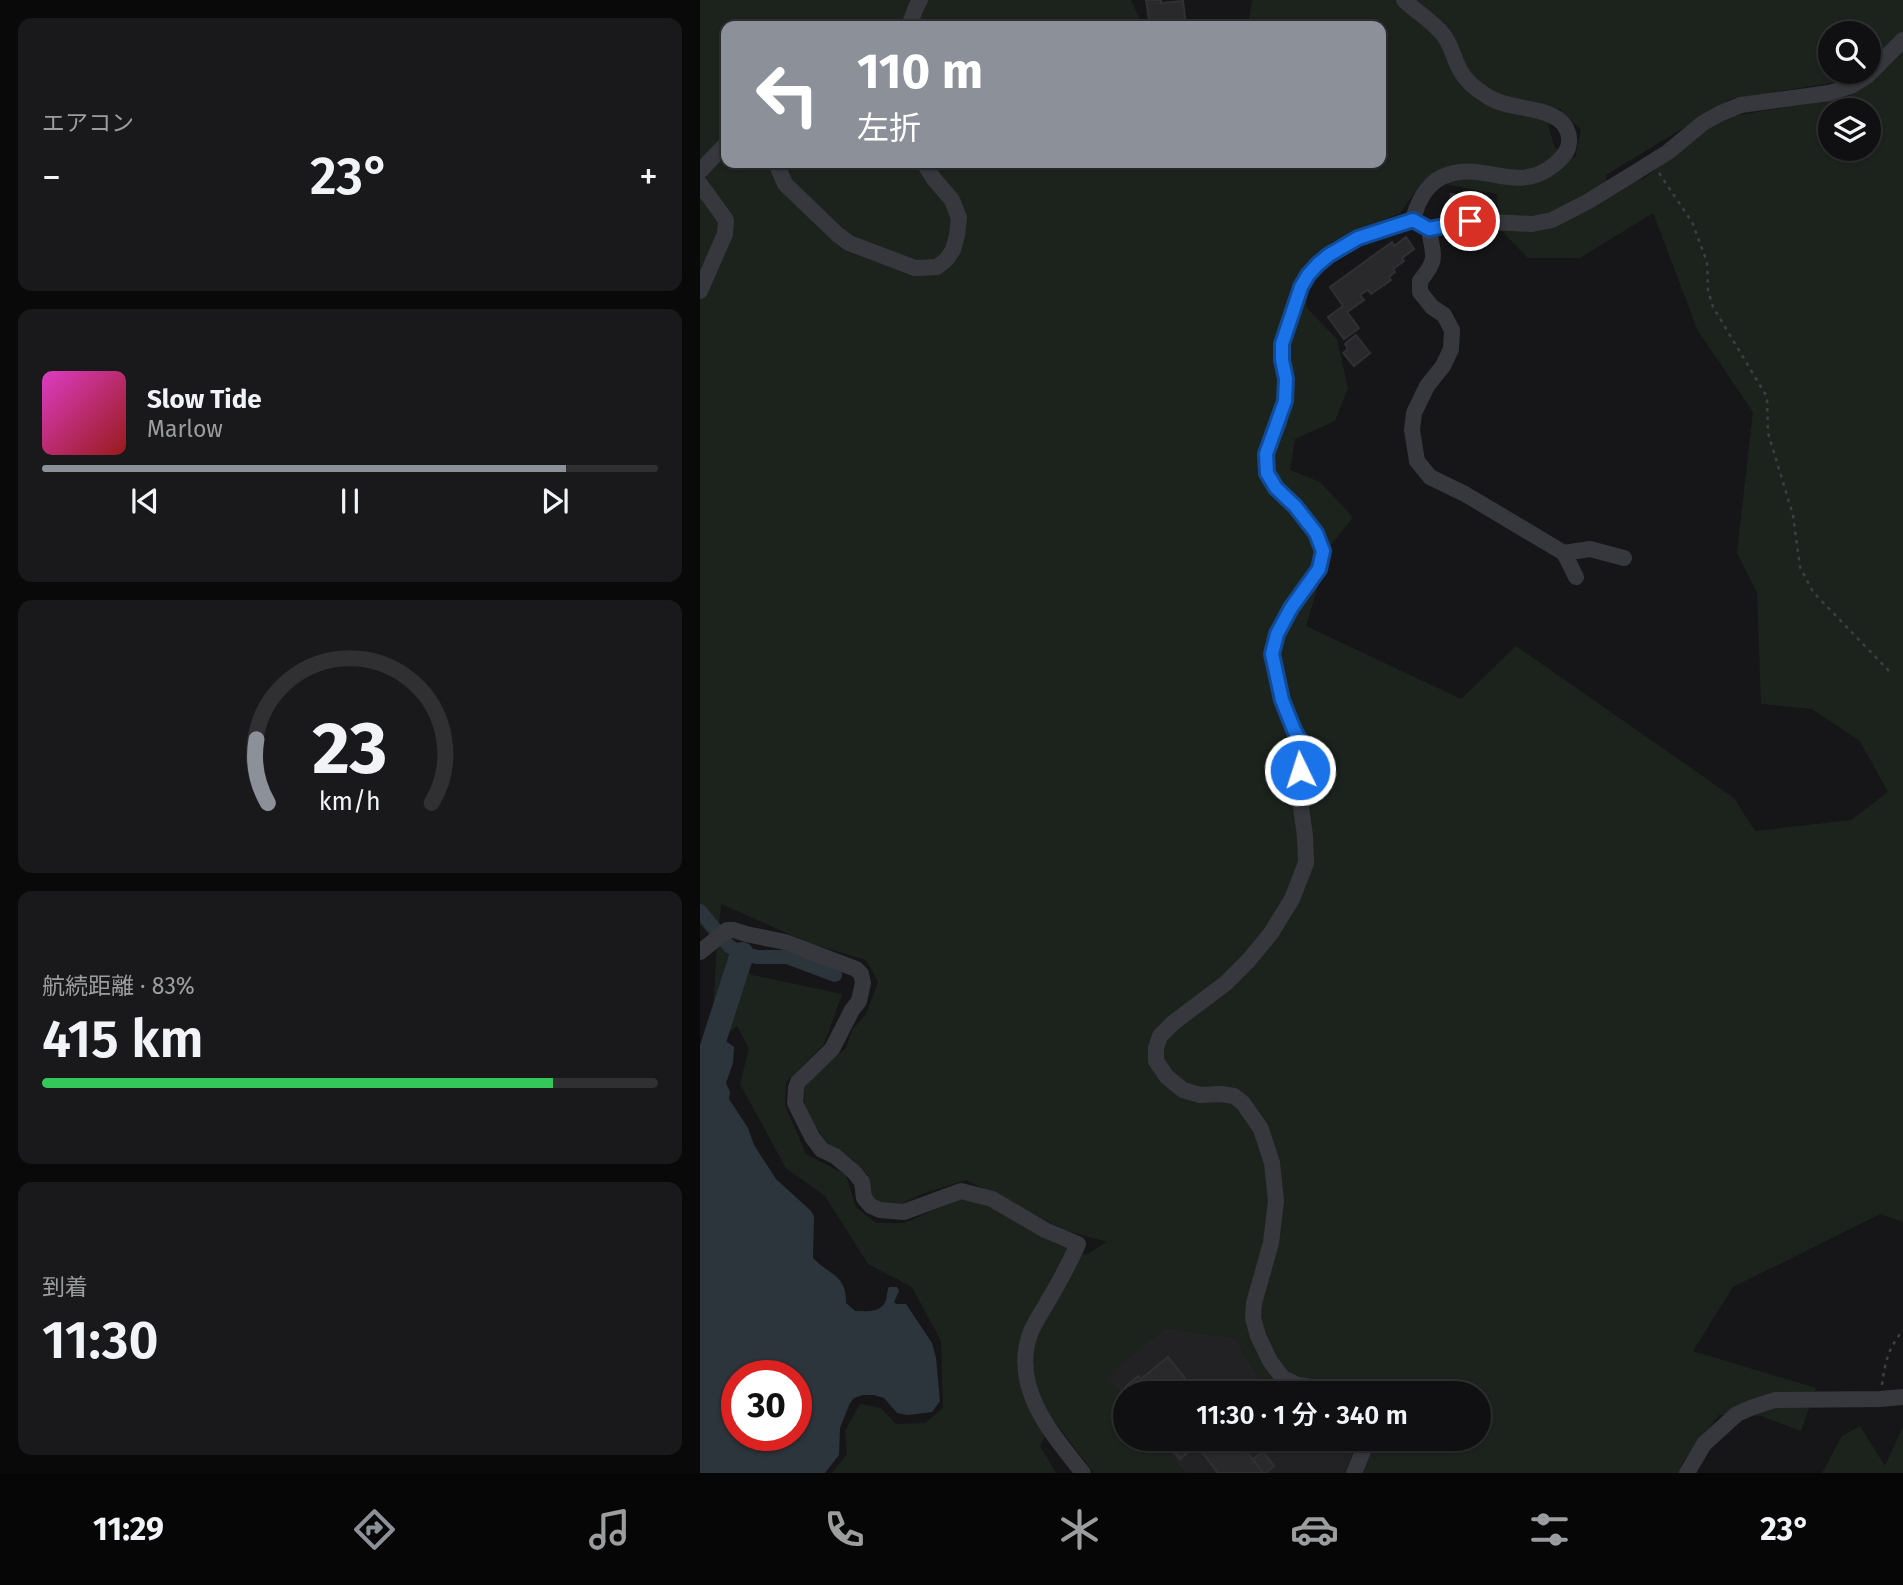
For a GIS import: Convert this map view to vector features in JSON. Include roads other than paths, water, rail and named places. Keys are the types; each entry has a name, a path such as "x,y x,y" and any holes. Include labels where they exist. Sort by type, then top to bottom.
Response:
{"street":[{"path":"911,21 920,0"},
{"path":"1404,0 1439,30 1450,44 1460,70 1473,85 1488,97 1504,104 1546,113 1559,120 1570,137 1569,147 1563,157 1540,174 1519,179 1486,172 1464,172 1442,177 1426,191 1416,205 1413,220"},
{"path":"1289,1381 1283,1378 1270,1361 1253,1318 1254,1303 1271,1243 1276,1201 1272,1163 1261,1129 1243,1103 1234,1096 1200,1095 1183,1090 1167,1077 1156,1060 1156,1048 1160,1036 1173,1023 1226,983 1264,942 1292,899 1306,863 1299,793 1303,746 1282,700 1272,654 1277,634 1291,608 1319,569 1323,551 1316,533 1295,506 1276,488 1267,473 1266,454 1285,401 1286,379 1282,344 1301,287 1308,275 1329,255 1358,238 1413,220 1429,229 1470,221 1532,224 1552,219 1587,202 1668,152 1703,123 1731,109 1741,105 1829,93 1851,86 1867,76 1903,40"},
{"path":"700,171 721,149"},
{"path":"778,168 785,184 849,243 915,268 925,268 937,267 953,250 959,218 952,201 927,168"},
{"path":"700,184 726,220 726,234 700,291"},
{"path":"1429,229 1435,257 1430,269 1420,281 1420,292 1444,315 1452,330 1451,349 1414,413 1412,430 1417,461 1430,477 1465,494 1564,553 1576,577"},
{"path":"1564,553 1590,550 1624,558"},
{"path":"706,947 727,930 734,930 785,942 849,966 862,974 859,1000 832,1049 798,1082 795,1103 812,1137 822,1150 835,1156 862,1181 864,1198 871,1206 880,1210 904,1212 961,1191 992,1199 1045,1230 1078,1244 1030,1333 1025,1352 1025,1370 1038,1412 1083,1473"},
{"path":"1687,1473 1704,1444 1737,1414 1753,1406 1775,1400 1903,1397"},
{"path":"1354,1473 1363,1451"}],"waterway":[{"path":"700,911 729,946 742,954 787,957 835,975"},
{"path":"705,1079 712,1047 742,954"}]}
